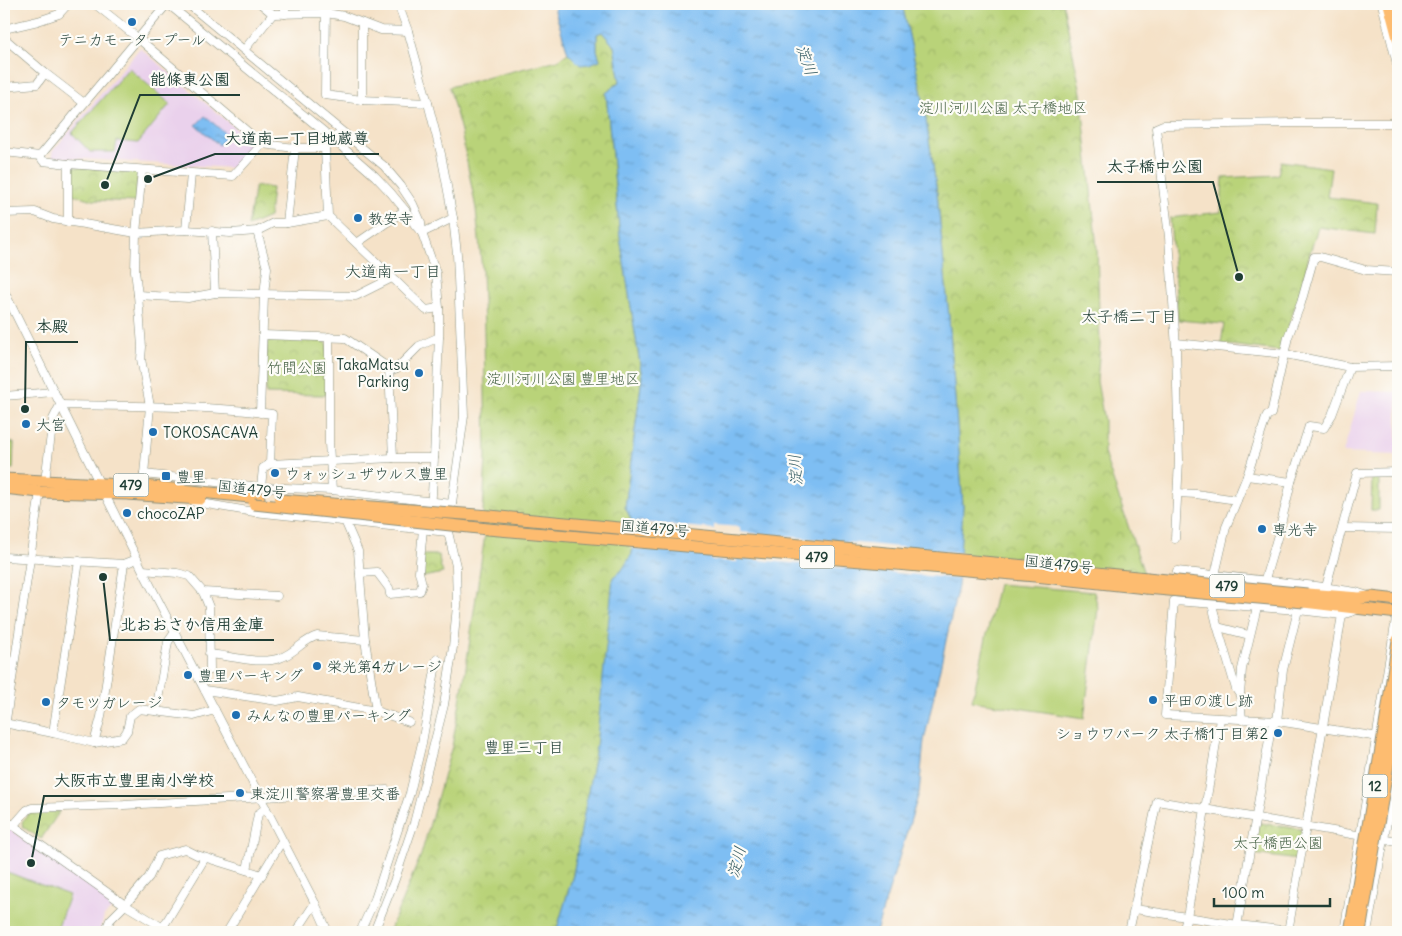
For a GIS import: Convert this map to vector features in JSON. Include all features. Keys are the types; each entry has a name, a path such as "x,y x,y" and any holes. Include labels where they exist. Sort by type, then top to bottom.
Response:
{"highway":[{"path":"1389,4 1398,38"},
{"name":"479","path":"4,479 46,481 102,489 144,480 258,496"},
{"name":"国道479号","path":"4,488 40,492 102,489 152,496 258,496 490,516 1037,567 1303,602"},
{"name":"479","path":"1303,602 1371,597 1398,600"},
{"name":"479","path":"1303,602 1357,610 1397,613"},
{"name":"12","path":"1350,932 1398,640"},
{"path":"1360,932 1398,705"}],"street":[{"path":"4,29 59,14 68,4"},
{"path":"95,4 262,144 295,148 325,148"},
{"path":"40,156 168,4 333,139 375,176 392,193 422,233"},
{"path":"188,4 384,166 413,204 421,222 422,233 436,273 439,308 434,458 430,502 419,572 422,584 420,592 390,594 377,572 360,573"},
{"path":"261,4 274,14 326,13 344,16 381,30 408,31"},
{"path":"285,4 285,14"},
{"path":"326,4 325,95 362,100 428,103"},
{"path":"374,932 396,879 414,823 444,705 457,606 456,566 448,532 464,416 457,254 453,218 441,154 428,103 408,31 398,4"},
{"path":"1382,4 1398,68"},
{"path":"244,50 274,14"},
{"path":"362,23 362,100"},
{"path":"4,38 84,103"},
{"path":"4,87 36,84 45,73"},
{"path":"1175,539 1179,460 1176,343 1166,206 1156,128 1163,125 1294,122 1398,123"},
{"path":"341,130 325,148 328,216 426,310 439,308"},
{"path":"40,156 43,161 68,164 233,176 262,144"},
{"path":"287,224 295,148"},
{"path":"4,152 40,156"},
{"path":"68,164 68,222"},
{"path":"142,170 136,234 135,271 141,360 150,406 144,480"},
{"path":"186,230 190,174"},
{"path":"357,243 405,210"},
{"path":"4,213 35,212 53,219 136,234 186,230 230,233 257,231 273,223 287,224 328,216"},
{"path":"422,233 453,218"},
{"path":"212,231 215,293"},
{"path":"257,231 267,268 264,295 260,413"},
{"path":"1215,575 1226,527 1247,476 1267,416 1271,414 1288,337 1301,303 1314,257 1366,270 1398,272"},
{"path":"138,295 188,298 215,293 356,296 392,278"},
{"path":"4,291 137,559 315,902 328,932"},
{"path":"263,335 345,338 392,370 397,368 419,346 438,337"},
{"path":"329,337 328,391 332,490"},
{"path":"1176,343 1285,354 1350,367 1398,366"},
{"path":"1265,580 1291,482 1309,426 1324,428 1332,415 1350,367"},
{"path":"389,368 393,458"},
{"path":"4,396 54,392"},
{"path":"60,405 150,406 272,414 270,464"},
{"path":"46,481 53,419 60,405"},
{"path":"434,458 270,464 263,468 258,496 332,490 452,504"},
{"path":"1326,587 1357,473 1398,472"},
{"path":"1247,476 1291,482"},
{"path":"4,733 40,492"},
{"path":"1177,493 1237,500"},
{"path":"152,496 254,512 448,532"},
{"path":"345,521 358,551 365,640 376,711"},
{"path":"1343,528 1398,528"},
{"path":"4,557 124,564 137,559"},
{"path":"53,733 79,561"},
{"path":"94,743 101,716 124,564"},
{"path":"143,570 177,573 188,576 202,592 208,607 210,670"},
{"path":"1177,571 1326,587 1356,592 1371,597"},
{"path":"202,592 277,596"},
{"path":"1357,610 1342,615 1303,602 1257,607 1174,601 1165,715 1277,721 1398,740"},
{"path":"1237,929 1271,728 1277,721 1283,670 1303,602"},
{"path":"1212,604 1236,690 1240,695"},
{"path":"1242,720 1240,695 1242,669 1257,607"},
{"path":"1344,932 1397,613"},
{"path":"1289,932 1342,615"},
{"path":"1218,627 1249,635"},
{"path":"156,711 168,642 174,632"},
{"path":"209,654 253,661 267,660 280,658 293,652 306,641 317,636 365,640"},
{"path":"360,932 375,899 410,793 422,743 437,659"},
{"path":"205,690 276,701 298,697 376,711 409,722"},
{"path":"5,724 94,743 122,738 127,731 130,716 139,709 194,716 215,710"},
{"path":"1183,932 1220,719"},
{"path":"1367,932 1398,752"},
{"path":"13,826 27,810 32,808 124,805 387,790"},
{"path":"1129,932 1157,801 1398,842"},
{"path":"247,870 258,814 266,808"},
{"path":"4,820 124,906 164,931 205,858"},
{"path":"228,932 282,841"},
{"path":"105,932 110,920 149,877 159,856 184,849 197,856 262,876"},
{"path":"296,932 315,902"},
{"path":"1135,908 1187,917 1237,929 1300,932"}],"shaded area":[{"path":"140,48 253,143 233,168 53,157 52,152"},
{"path":"1361,391 1397,392 1397,455 1343,453"},
{"path":"4,825 114,901 113,908 104,916 99,932 4,932"}],"green space":[{"name":"淀川河川公園 太子橋地区","path":"902,4 1063,4 1081,93 1097,249 1100,345 1097,381 1104,421 1104,453 1147,583 959,565 963,506 949,317 937,192 922,94"},
{"name":"淀川河川公園 豊里地区","path":"602,31 614,46 620,82 606,93 620,237 642,377 625,507 632,521 632,554 573,875 556,932 389,932 421,855 452,746 465,674 485,534 483,510 486,457 482,270 476,209 461,131 449,87 558,60 568,53 580,64 600,60 597,50 597,34"},
{"path":"129,68 170,104 138,143 117,141 115,152 90,152 72,133"},
{"path":"1281,161 1331,168 1327,197 1377,203 1375,234 1318,227 1299,298 1280,351 1221,344 1224,324 1178,320 1170,218 1221,212 1223,178 1278,175"},
{"path":"73,167 136,171 138,175 135,202 93,200 72,194"},
{"path":"255,186 272,188 269,217 248,226"},
{"name":"竹間公園","path":"270,340 324,341 327,343 326,395 266,394 267,342"},
{"path":"4,442 14,443 13,469 4,468"},
{"path":"1372,476 1379,476 1379,510 1371,510"},
{"path":"423,555 439,555 443,573 423,577"},
{"path":"998,584 1094,592 1098,608 1084,718 972,701"},
{"path":"60,811 41,839 23,827 22,822 30,812"},
{"name":"太子橋西公園","path":"1258,824 1300,829 1302,832 1297,860 1254,854"},
{"path":"4,871 69,895 56,932 4,931"}],"water":[{"name":"淀川","path":"555,4 902,4 922,94 937,192 949,317 963,506 958,586 924,741 919,793 876,932 556,932 573,875 596,747 613,577 622,570 632,554 632,521 625,507 642,377 620,237 606,93 620,82 614,46 602,32 597,34 597,50 600,60 580,65 568,53 555,11"},
{"path":"205,116 227,135 219,145 196,125"}],"pier":[{"path":"630,521 714,529 714,525 740,527 740,532 963,553 961,583 960,579 737,558 737,562 711,560 711,555 630,548"}],"place":[{"name":"テニカモータープール","path":"132,22"},
{"name":"大道南一丁目地蔵尊","path":"148,179"},
{"name":"能條東公園","path":"105,185"},
{"name":"教安寺","path":"358,218"},
{"name":"太子橋中公園","path":"1239,277"},
{"name":"TakaMatsu Parking","path":"419,373"},
{"name":"本殿","path":"25,409"},
{"name":"大宮","path":"26,424"},
{"name":"TOKOSACAVA","path":"153,432"},
{"name":"ウォッシュザウルス豊里","path":"275,473"},
{"name":"豊里","path":"166,476"},
{"name":"chocoZAP","path":"127,513"},
{"name":"専光寺","path":"1262,529"},
{"name":"北おおさか信用金庫","path":"103,577"},
{"name":"栄光第4ガレージ","path":"317,666"},
{"name":"豊里パーキング","path":"188,675"},
{"name":"平田の渡し跡","path":"1153,700"},
{"name":"タモツガレージ","path":"46,702"},
{"name":"みんなの豊里パーキング","path":"236,715"},
{"name":"ショウワパーク 太子橋1丁目第2","path":"1278,733"},
{"name":"東淀川警察署豊里交番","path":"240,793"},
{"name":"大阪市立豊里南小学校","path":"31,863"}],"district":[{"name":"大道南一丁目","path":"393,271"},
{"name":"太子橋二丁目","path":"1129,316"},
{"name":"豊里三丁目","path":"524,747"}]}
